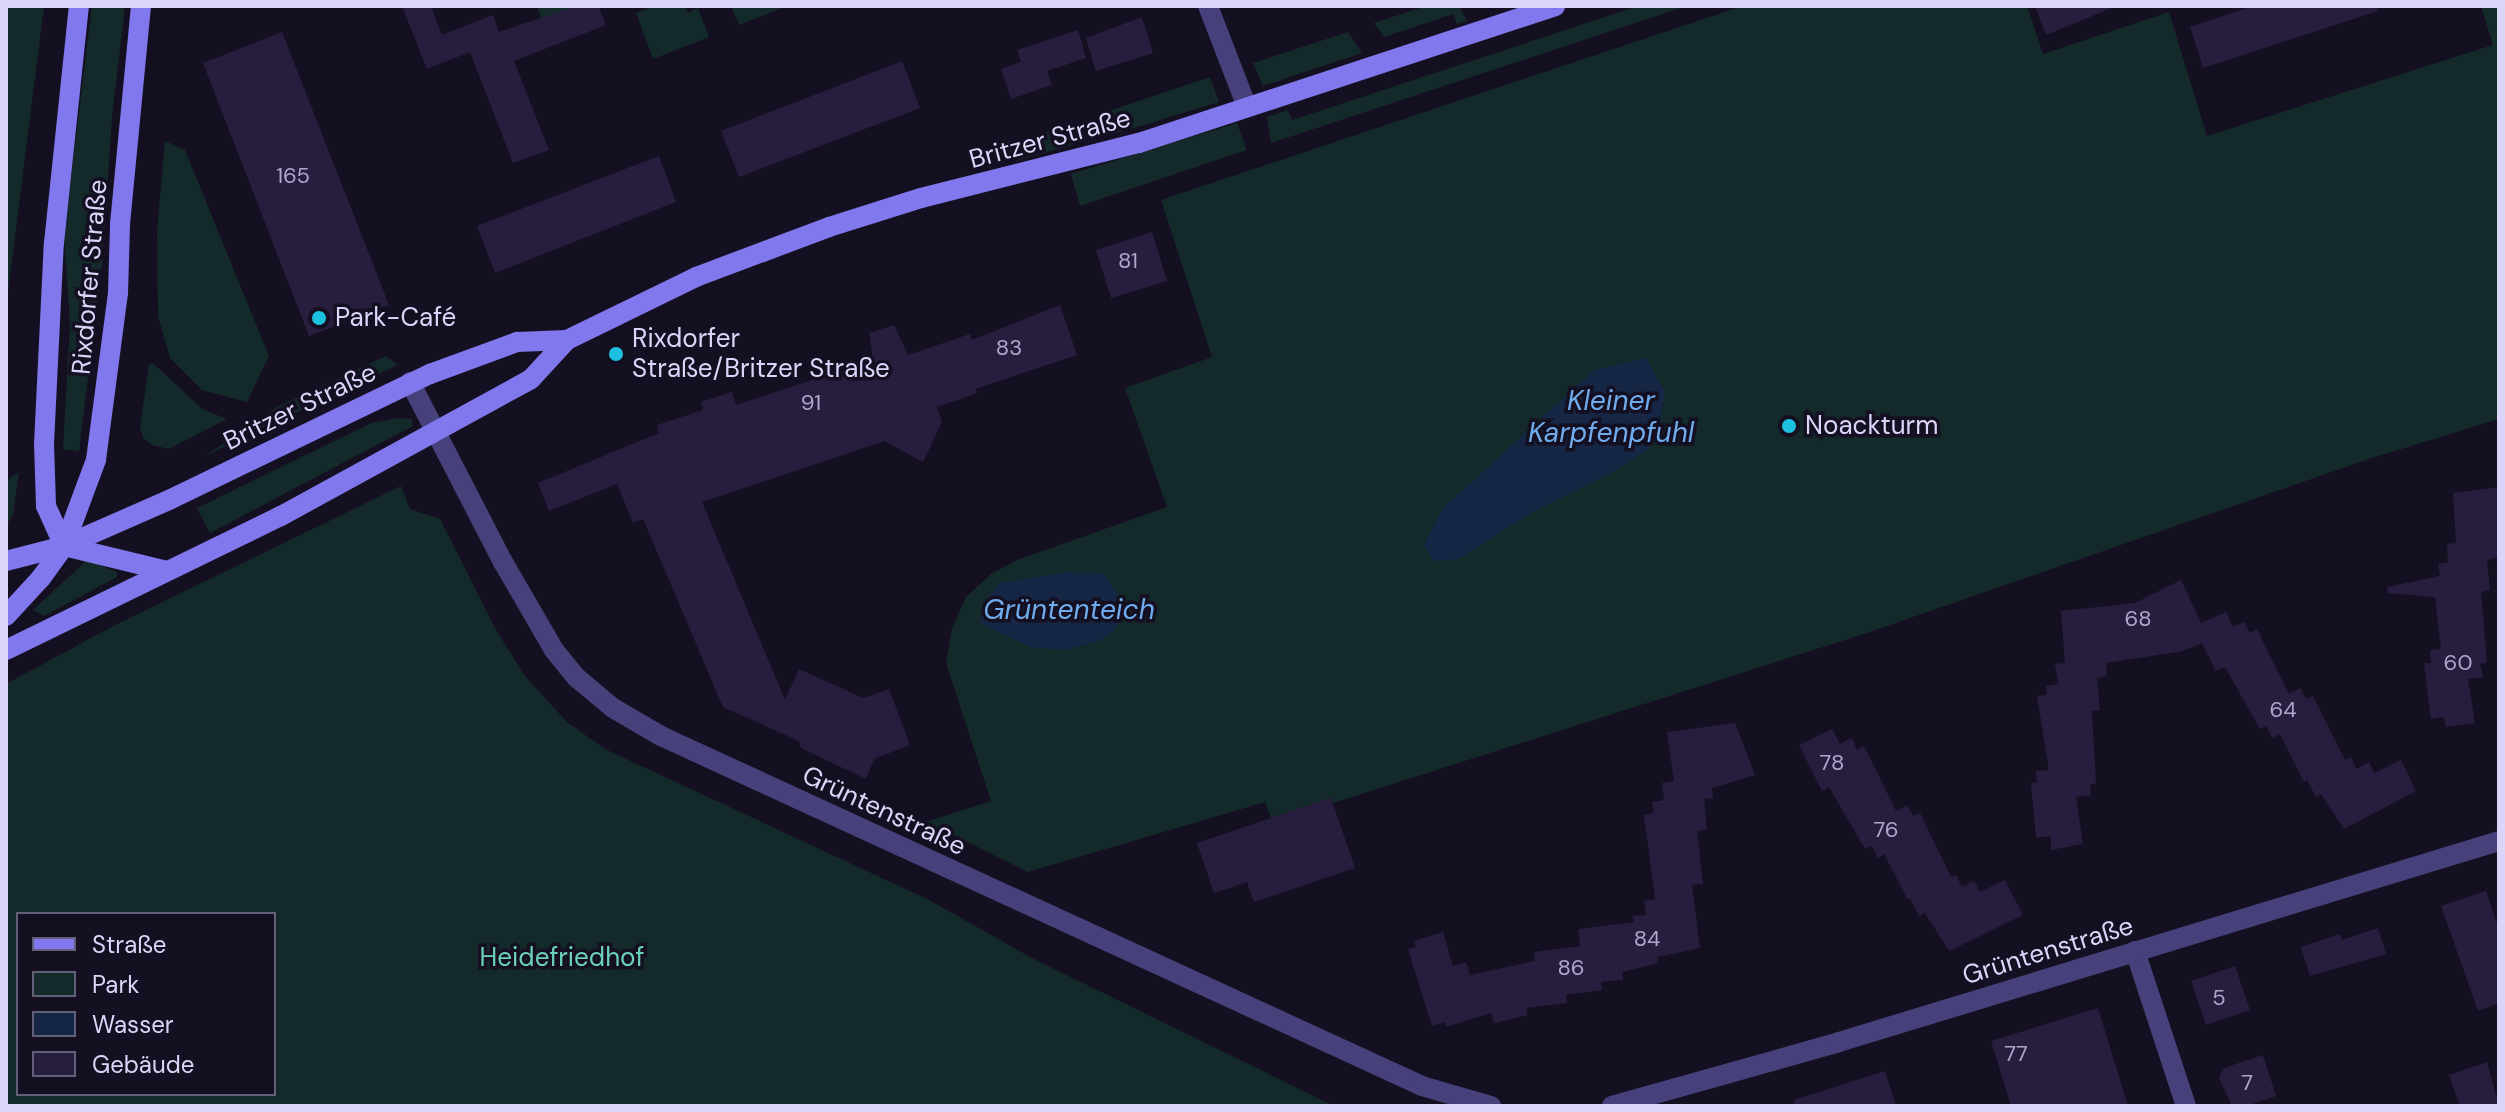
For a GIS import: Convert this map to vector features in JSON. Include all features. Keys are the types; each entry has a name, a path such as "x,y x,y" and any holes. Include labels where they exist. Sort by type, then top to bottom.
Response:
{"main road":[{"name":"Rixdorfer Straße","path":"64,546 46,506 44,444 54,243 79,6"},
{"name":"Rixdorfer Straße","path":"6,616 64,546 79,513 99,442 118,293 120,224 141,6"},
{"name":"Britzer Straße","path":"6,650 281,516 531,379 567,340 696,277 829,227 921,198 1139,143 1555,6"},
{"name":"Britzer Straße","path":"6,561 64,546 171,499 410,382 490,349 517,342 567,340"},
{"name":"Britzer Straße","path":"64,546 167,571"}],"street":[{"path":"1208,6 1247,107"},
{"name":"Grüntenstraße","path":"410,382 503,562 554,650 577,678 613,708 661,736 1422,1086 1491,1106"},
{"name":"Grüntenstraße","path":"1612,1106 1732,1074 2499,841"},
{"path":"2135,951 2186,1106"}],"green space":[{"path":"6,6 44,6 6,309"},
{"path":"92,6 125,6 112,118 102,266 79,451 63,450 70,322 64,236"},
{"path":"537,6 577,6 542,20"},
{"path":"654,6 685,6 688,13 698,8 709,37 653,59 636,13"},
{"path":"731,6 787,6 739,25"},
{"path":"1426,6 1459,6 1467,21 1457,24 1453,14 1384,37 1374,23"},
{"path":"1638,6 1687,6 1271,143 1267,117 1288,110 1292,120"},
{"path":"1743,6 2027,6 2043,54 2169,12 2207,136 2493,45 2481,6 2499,6 2499,419 2372,458 1864,634 1333,803 1331,798 1271,818 1265,802 1028,872 926,822 991,801 946,663 952,628 966,597 991,574 1017,560 1167,507 1125,388 1212,357 1161,200"},
{"path":"1348,32 1362,53 1263,86 1253,63"},
{"path":"1210,77 1219,102 1111,135 1097,115"},
{"path":"1237,123 1247,150 1080,206 1071,174"},
{"path":"1068,125 1078,143 1016,161 1005,145"},
{"path":"165,141 185,150 269,356 247,402 202,390 170,358 158,316 157,231"},
{"path":"386,356 398,365 205,456 277,407"},
{"path":"153,363 202,409 227,419 169,449 152,445 143,438 140,426 149,365"},
{"path":"412,419 413,426 210,533 197,508 371,423"},
{"path":"19,472 13,515 6,526 6,481"},
{"name":"Heidefriedhof","path":"401,486 410,509 440,519 496,630 525,676 567,722 605,749 929,900 1034,959 1334,1106 6,1106 6,684 115,625"},
{"path":"87,560 117,572 117,577 44,616 33,610"}],"water":[{"name":"Kleiner Karpfenpfuhl","path":"1646,358 1665,392 1660,423 1647,450 1606,476 1531,513 1459,559 1433,561 1424,545 1443,508 1594,370"},
{"name":"Grüntenteich","path":"1067,572 1103,573 1115,590 1124,610 1117,627 1102,640 1065,650 1030,647 980,623 984,601 1000,583"}],"building":[{"path":"402,6 431,6 442,35 493,15 499,32 577,6 598,6 606,25 514,61 549,150 513,163 470,52 427,69"},
{"path":"2035,6 2114,6 2114,7 2046,35"},
{"path":"2253,6 2377,6 2378,11 2203,68 2190,27"},
{"path":"1142,17 1153,53 1096,71 1086,38"},
{"path":"1078,30 1086,58 1047,71 1052,85 1011,99 1001,69 1021,62 1017,50"},
{"path":"282,32 389,305 309,336 203,63"},
{"path":"902,61 920,108 739,177 721,131"},
{"path":"659,156 676,202 495,273 477,226"},
{"path":"1152,232 1167,281 1111,298 1096,250"},
{"path":"1060,305 1077,355 975,389 977,393 937,407 942,422 923,462 884,441 702,502 785,700 799,669 863,698 889,689 910,745 874,759 866,779 801,748 799,741 723,707 643,519 633,523 617,484 549,511 538,483 659,433 657,425 703,410 701,402 732,392 736,405 873,360 869,333 894,325 908,355 970,334 972,340"},
{"path":"2499,487 2497,557 2487,560 2490,590 2481,592 2487,663 2480,664 2483,677 2468,679 2475,723 2446,727 2444,717 2431,719 2424,663 2431,663 2430,650 2441,649 2435,597 2388,593 2387,587 2440,576 2438,564 2448,562 2447,544 2456,543 2453,493"},
{"path":"2181,580 2201,623 2226,612 2233,627 2244,622 2250,633 2257,629 2289,694 2300,688 2306,699 2313,696 2345,760 2351,757 2356,769 2369,762 2374,773 2401,760 2416,791 2344,829 2321,794 2316,797 2307,780 2304,782 2280,734 2272,738 2266,726 2260,729 2225,667 2216,671 2202,643 2183,651 2106,663 2107,676 2097,678 2100,710 2092,711 2096,784 2090,784 2091,795 2076,797 2083,844 2051,850 2051,836 2036,838 2031,783 2037,782 2036,771 2049,770 2037,696 2047,695 2046,686 2058,684 2055,664 2065,663 2061,611 2135,603"},
{"path":"1735,723 1755,775 1712,788 1713,798 1704,799 1707,830 1697,831 1703,884 1692,885 1700,948 1658,957 1658,963 1622,972 1623,980 1601,982 1602,990 1566,995 1567,1003 1526,1008 1528,1015 1494,1023 1491,1013 1446,1027 1445,1022 1432,1026 1408,949 1416,947 1414,941 1443,932 1453,966 1466,962 1470,975 1535,961 1534,952 1580,946 1578,929 1634,922 1632,916 1646,915 1644,901 1655,899 1644,815 1654,813 1652,802 1664,800 1662,783 1674,781 1667,732"},
{"path":"1832,729 1840,744 1852,738 1857,750 1864,746 1896,811 1907,805 1913,816 1920,813 1951,877 1956,875 1962,887 1974,881 1980,892 2005,880 2023,915 1949,951 1925,913 1919,916 1910,898 1908,900 1884,854 1878,858 1872,846 1865,849 1829,787 1822,791 1799,745"},
{"path":"1331,798 1355,868 1254,902 1247,882 1214,893 1197,843"},
{"path":"2486,891 2499,930 2499,1003 2478,1011 2441,906"},
{"path":"2378,928 2386,954 2310,976 2301,947 2340,934 2342,940"},
{"path":"2235,966 2250,1010 2206,1025 2191,981"},
{"path":"2098,1008 2128,1106 2011,1106 1991,1041"},
{"path":"2263,1055 2276,1096 2246,1106 2232,1106 2219,1078 2224,1068"},
{"path":"2487,1062 2499,1106 2460,1106 2449,1075"},
{"path":"1885,1071 1896,1106 1794,1106 1794,1100"}],"place":[{"name":"Park-Café","path":"319,318"},
{"name":"Rixdorfer Straße/Britzer Straße","path":"616,354"},
{"name":"Noackturm","path":"1789,426"}]}
